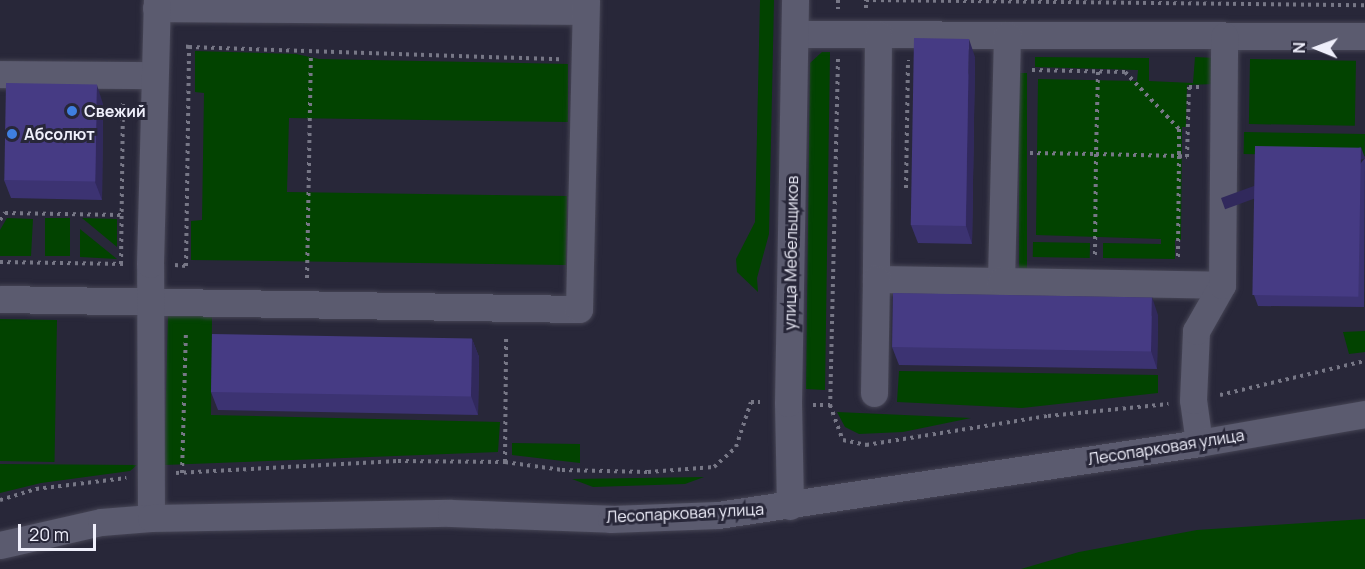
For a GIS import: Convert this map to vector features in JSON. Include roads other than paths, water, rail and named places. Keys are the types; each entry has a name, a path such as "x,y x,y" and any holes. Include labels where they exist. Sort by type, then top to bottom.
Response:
{"street":[{"name":"улица Мебельщиков","path":"790,506 788,403 795,0"},
{"path":"0,299 150,300 579,309 586,5 156,4 150,300 151,518"},
{"path":"795,34 878,34 1006,41 1224,36 1365,36"},
{"path":"874,393 878,34"},
{"path":"1199,443 1194,400 1196,331 1221,285 1224,36"},
{"path":"1001,281 1006,41"},
{"path":"0,74 153,75"},
{"path":"876,279 1221,285"},
{"name":"Лесопарковая улица","path":"0,545 101,522 151,518 451,513 611,519 718,515 1199,443 1365,414"}],"place":[{"name":"Свежий","path":"72,111"},
{"name":"Абсолют","path":"12,134"}]}
